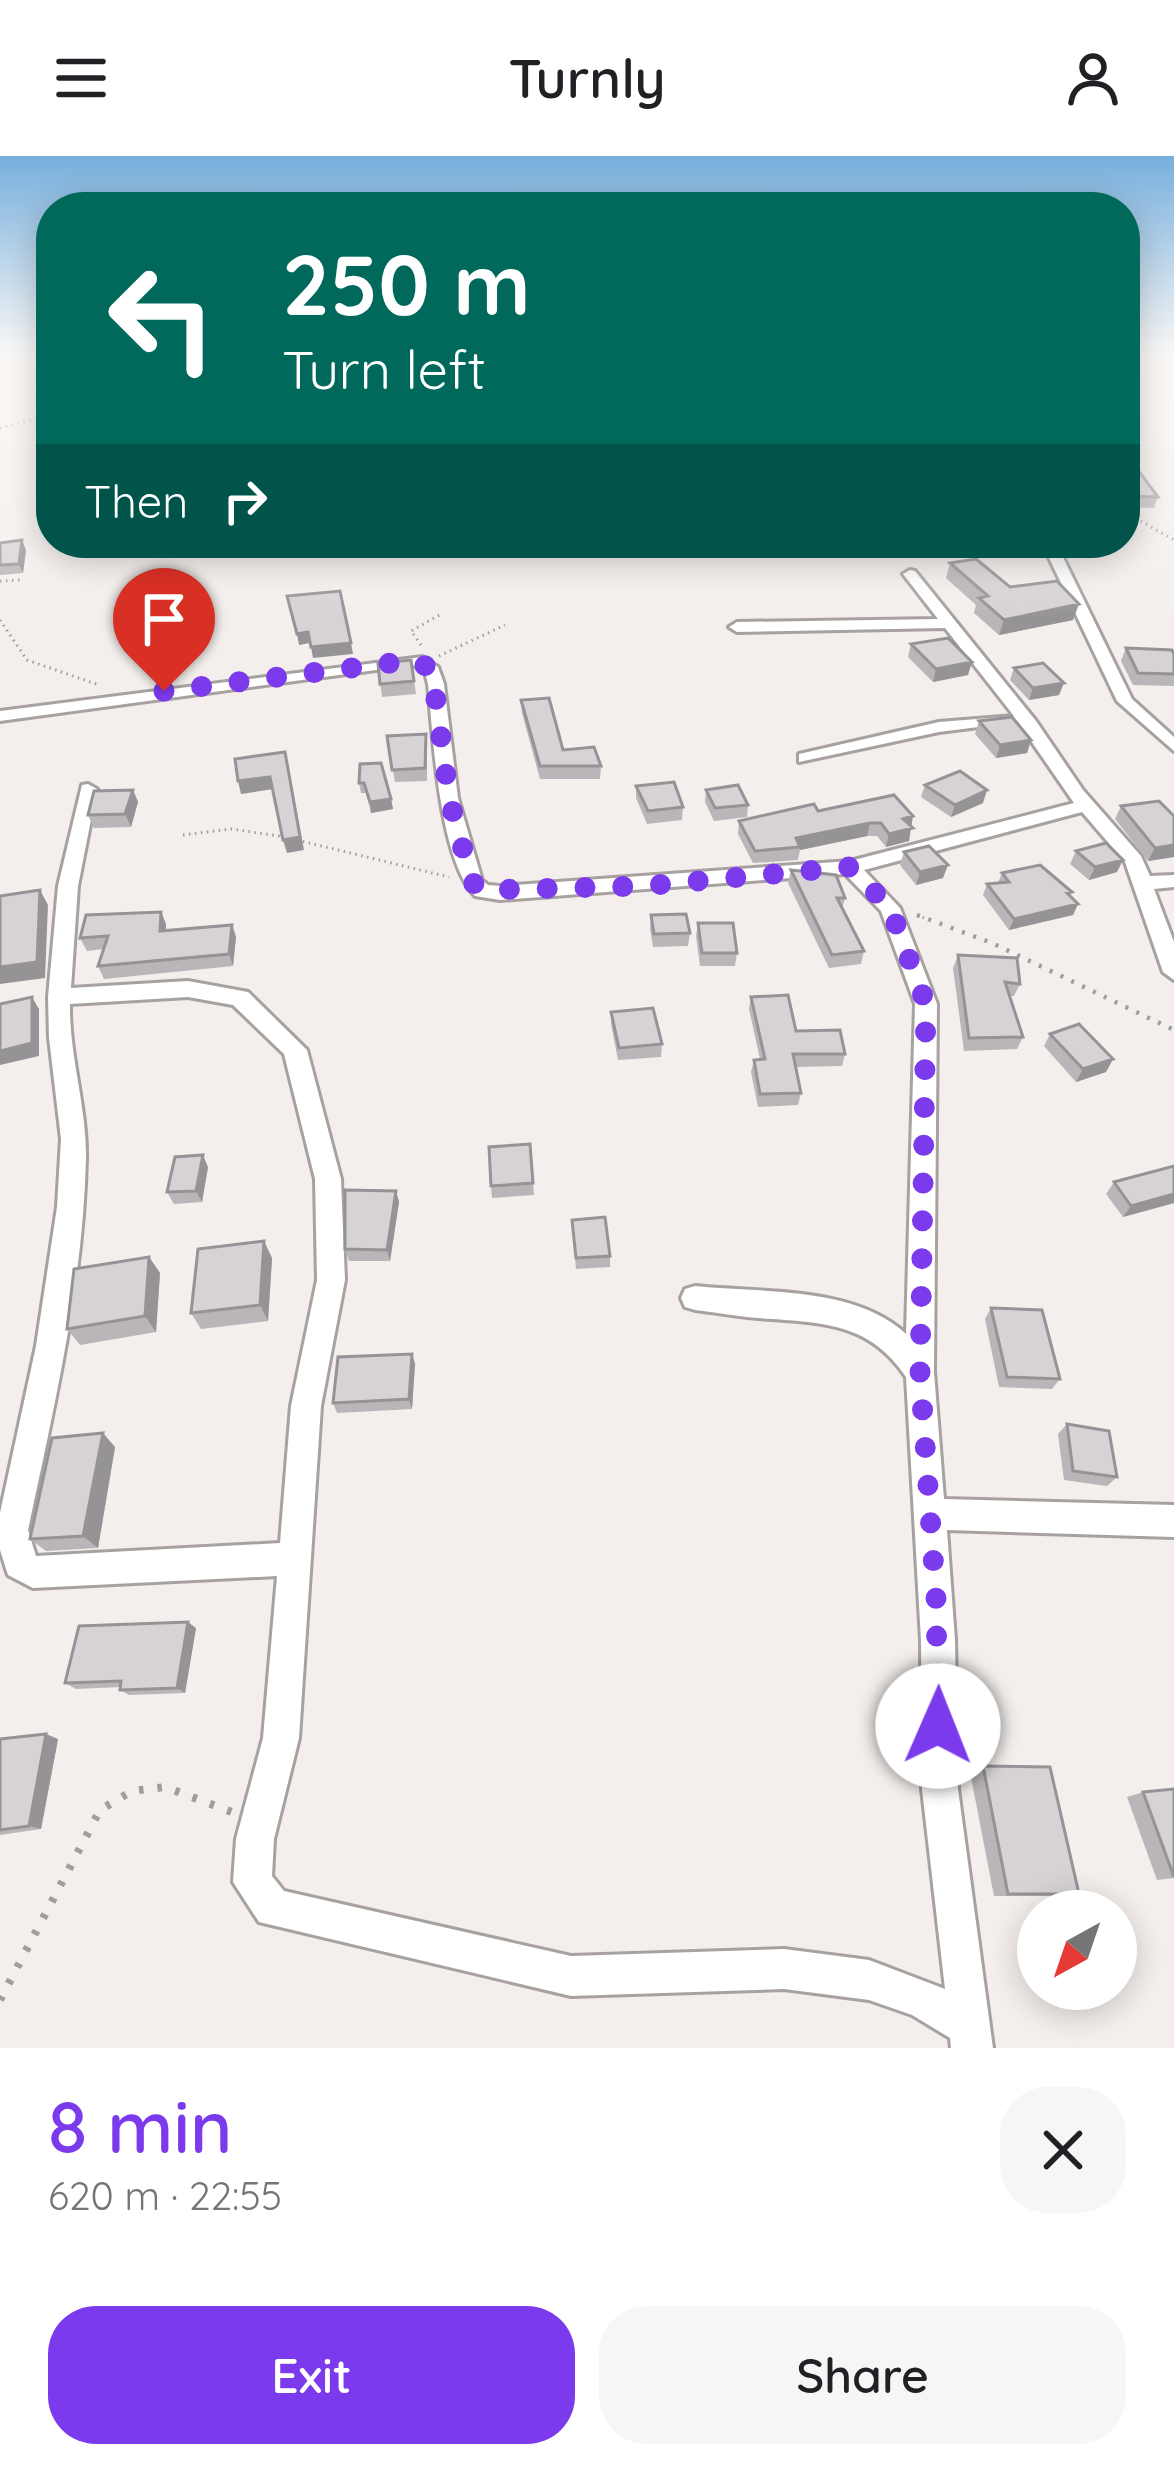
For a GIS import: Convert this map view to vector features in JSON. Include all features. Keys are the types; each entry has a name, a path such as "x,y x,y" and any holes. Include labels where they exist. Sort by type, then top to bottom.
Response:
{"street":[{"path":"1056,558 1125,701 1174,746"},
{"path":"910,574 1134,860 1174,972"},
{"path":"736,627 949,623"},
{"path":"0,716 398,659 427,664 436,684 449,798 472,882 482,890 500,893 850,867 1087,805"},
{"path":"805,758 939,727 1025,719"},
{"path":"88,789 68,886 56,1035 69,1088 74,1155 61,1310 12,1530 19,1564 33,1572 291,1559"},
{"path":"850,867 890,908 926,1004 920,1374 932,1514 940,1789 971,2037"},
{"path":"1144,883 1174,881"},
{"path":"59,997 154,989 241,998 295,1050 328,1179 331,1280 311,1368 291,1559 291,1639 281,1738 255,1839 252,1882 273,1908 571,1976 784,1969 869,1980 922,1998 971,2037"},
{"path":"695,1298 852,1313 892,1336 920,1374"},
{"path":"932,1514 1174,1522"}],"path":[{"path":"1140,521 1174,540"},
{"path":"0,581 20,580"},
{"path":"427,664 428,655 411,631 443,613"},
{"path":"0,620 26,660 42,670 76,673 117,698"},
{"path":"427,664 506,625"},
{"path":"183,835 231,829 273,833 472,882"},
{"path":"890,908 992,943 1174,1030"},
{"path":"0,2000 100,1810 120,1792 163,1784 195,1792 232,1812 255,1839"}],"building":[{"path":"1140,473 1158,497 1140,496"},
{"path":"22,540 19,564 0,565 0,543"},
{"path":"976,559 1010,587 1057,581 1079,604 1004,620 979,598 988,596 950,563"},
{"path":"340,591 351,643 311,647 308,632 297,634 287,596"},
{"path":"948,638 972,662 936,669 911,644"},
{"path":"1126,648 1172,650 1174,674 1138,673"},
{"path":"411,660 414,681 380,684 378,663"},
{"path":"1043,663 1064,683 1033,688 1014,668"},
{"path":"549,698 563,750 594,747 601,766 540,766 521,700"},
{"path":"1012,717 1031,740 1000,745 979,721"},
{"path":"426,734 425,768 392,770 387,736"},
{"path":"285,752 300,837 283,840 270,777 238,781 235,759"},
{"path":"381,763 391,799 370,802 364,783 359,783 360,764"},
{"path":"960,771 987,790 955,805 925,785"},
{"path":"674,782 683,807 648,811 636,786"},
{"path":"738,785 748,805 715,808 706,790"},
{"path":"133,790 125,814 88,815 94,791"},
{"path":"894,795 913,816 903,819 913,828 889,834 881,823 870,823 796,838 800,847 755,851 739,821 814,804 818,811"},
{"path":"1159,801 1174,816 1174,845 1155,848 1121,806"},
{"path":"1106,843 1123,860 1095,867 1076,851"},
{"path":"929,846 948,865 920,872 904,852"},
{"path":"1040,865 1072,892 1067,893 1078,904 1014,919 987,884 1009,882 1002,873"},
{"path":"791,870 836,875 845,898 837,898 864,951 832,955"},
{"path":"40,890 37,962 0,967 0,896"},
{"path":"161,912 160,931 232,925 229,954 98,966 108,936 80,938 86,915"},
{"path":"686,914 690,933 654,934 651,915"},
{"path":"698,923 733,923 737,953 702,953"},
{"path":"958,955 1017,958 1020,984 1005,982 1023,1037 969,1038"},
{"path":"788,995 796,1031 840,1030 845,1054 793,1054 801,1093 760,1094 754,1060 765,1059 751,997"},
{"path":"32,997 32,1043 0,1051 0,1004"},
{"path":"653,1008 662,1044 619,1048 611,1012"},
{"path":"1079,1024 1113,1059 1083,1069 1050,1034"},
{"path":"530,1144 533,1183 491,1186 489,1147"},
{"path":"203,1155 196,1191 167,1192 175,1157"},
{"path":"1174,1166 1174,1194 1131,1206 1114,1182"},
{"path":"345,1190 396,1191 387,1250 345,1249"},
{"path":"605,1217 610,1256 576,1258 572,1220"},
{"path":"264,1241 260,1305 191,1313 198,1249"},
{"path":"149,1257 145,1316 67,1329 74,1269"},
{"path":"991,1308 1042,1310 1060,1379 1007,1377"},
{"path":"412,1354 409,1399 333,1403 338,1357"},
{"path":"1067,1424 1109,1431 1117,1477 1073,1471"},
{"path":"103,1433 83,1536 30,1539 52,1438"},
{"path":"188,1622 177,1688 120,1690 121,1681 65,1683 79,1626"},
{"path":"46,1734 29,1826 0,1830 0,1739"},
{"path":"983,1766 1050,1767 1078,1890 1008,1894"},
{"path":"1174,1789 1174,1877 1143,1792"}],"route":[{"path":"164,691 416,660 432,670 449,798 472,882 482,890 643,886 850,867 890,908 926,1004 920,1374 932,1514 938,1726"}]}
